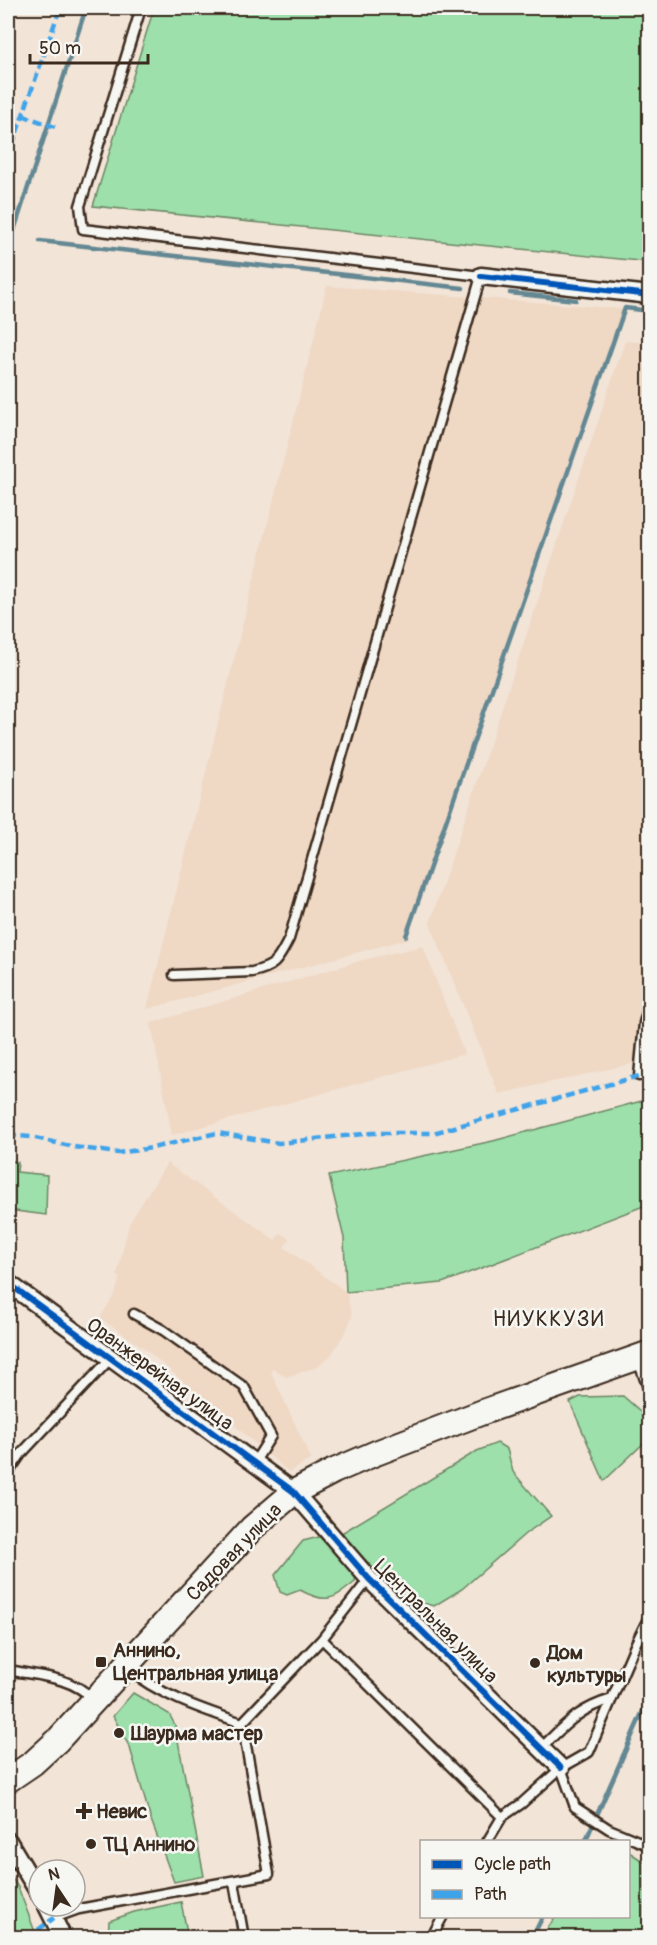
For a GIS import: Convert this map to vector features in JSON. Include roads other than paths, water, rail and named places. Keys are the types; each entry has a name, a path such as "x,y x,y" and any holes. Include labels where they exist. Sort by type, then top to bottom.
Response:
{"main road":[{"name":"Садовая улица","path":"8,1780 33,1763 95,1701 252,1528 294,1492 376,1453 483,1412 643,1356"}],"street":[{"path":"481,276 650,295"},
{"name":"Оранжерейная улица","path":"8,1283 294,1492"},
{"name":"Центральная улица","path":"294,1492 369,1579 561,1768"},
{"path":"8,1841 27,1873"},
{"path":"53,1918 63,1938"}],"lane":[{"path":"141,8 80,206 83,229 481,276 289,939 275,964 264,969 252,972 174,975"},
{"path":"639,1076 644,1023 650,1001"},
{"path":"134,1314 163,1330 244,1387 271,1436 254,1463"},
{"path":"643,1356 650,1392"},
{"path":"8,1473 21,1454 111,1359"},
{"path":"242,1723 322,1639 369,1579"},
{"path":"488,1840 502,1817 521,1804 561,1768 589,1752 650,1615"},
{"path":"322,1639 502,1817"},
{"path":"126,1667 142,1681 242,1723"},
{"path":"8,1670 71,1682 95,1701"},
{"path":"541,1748 574,1717 592,1705 612,1699"},
{"path":"87,1908 269,1874 242,1723"},
{"path":"561,1768 575,1807 609,1829 648,1842"},
{"path":"234,1882 244,1938"},
{"path":"431,1938 442,1918"}],"waterway":[{"path":"8,249 86,8"},
{"path":"40,241 463,288"},
{"path":"510,293 576,300"},
{"path":"406,936 625,308 650,311"},
{"path":"586,1840 650,1695"},
{"path":"532,1938 542,1918"}],"place":[{"name":"Аннино, Центральная улица","path":"101,1662"},
{"name":"Дом культуры","path":"535,1663"},
{"name":"Шаурма мастер","path":"119,1733"},
{"name":"Невис","path":"84,1811"},
{"name":"ТЦ Аннино","path":"91,1844"}],"district":[{"name":"НИУККУЗИ","path":"549,1319"}]}
